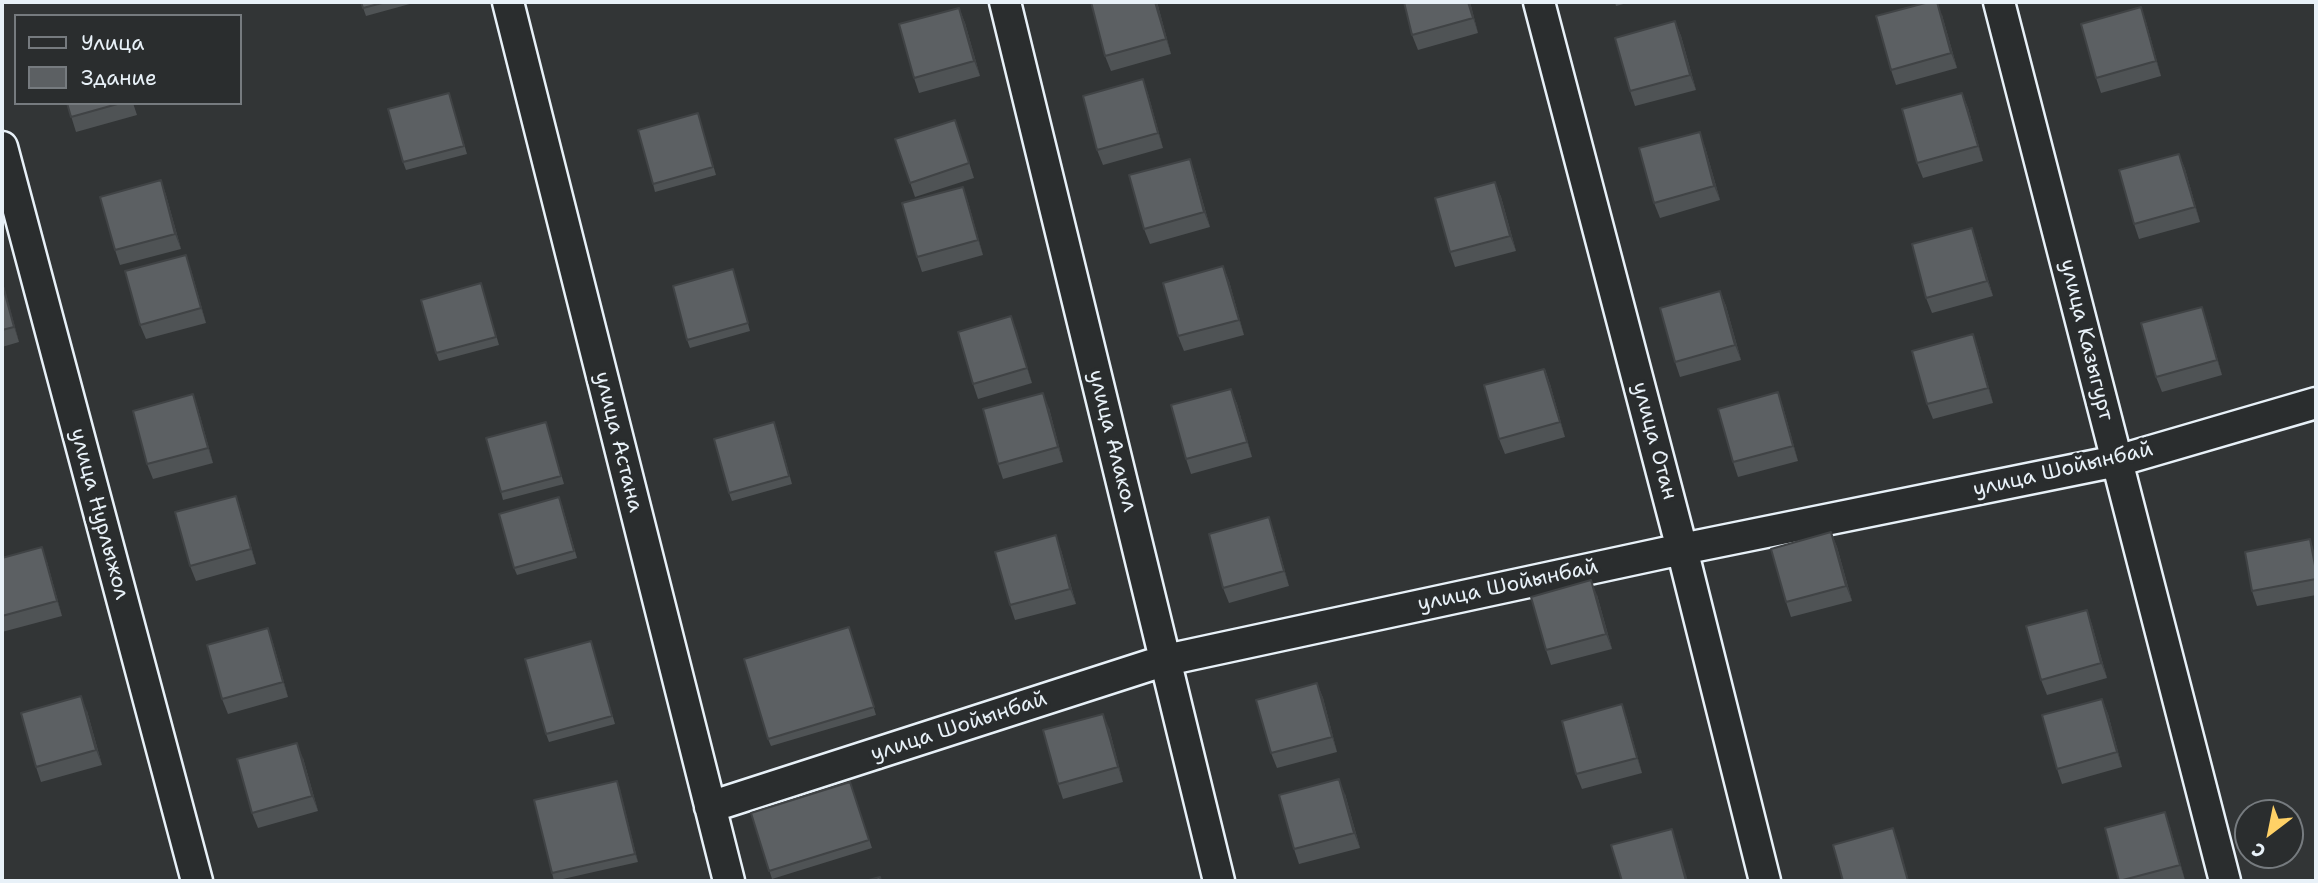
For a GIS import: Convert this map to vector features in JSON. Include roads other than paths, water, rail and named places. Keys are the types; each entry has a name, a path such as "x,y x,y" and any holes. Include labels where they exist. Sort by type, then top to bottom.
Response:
{"street":[{"name":"улица Астана","path":"508,2 729,881"},
{"name":"улица Алакол","path":"1005,2 1219,881"},
{"name":"улица Отан","path":"1539,2 1682,549 1765,881"},
{"name":"улица Казыгурт","path":"1999,2 2225,881"},
{"name":"улица Нурлыжол","path":"2,147 197,881"},
{"name":"улица Шойынбай","path":"710,807 1166,660 1682,549 2117,461 2316,403"}]}
